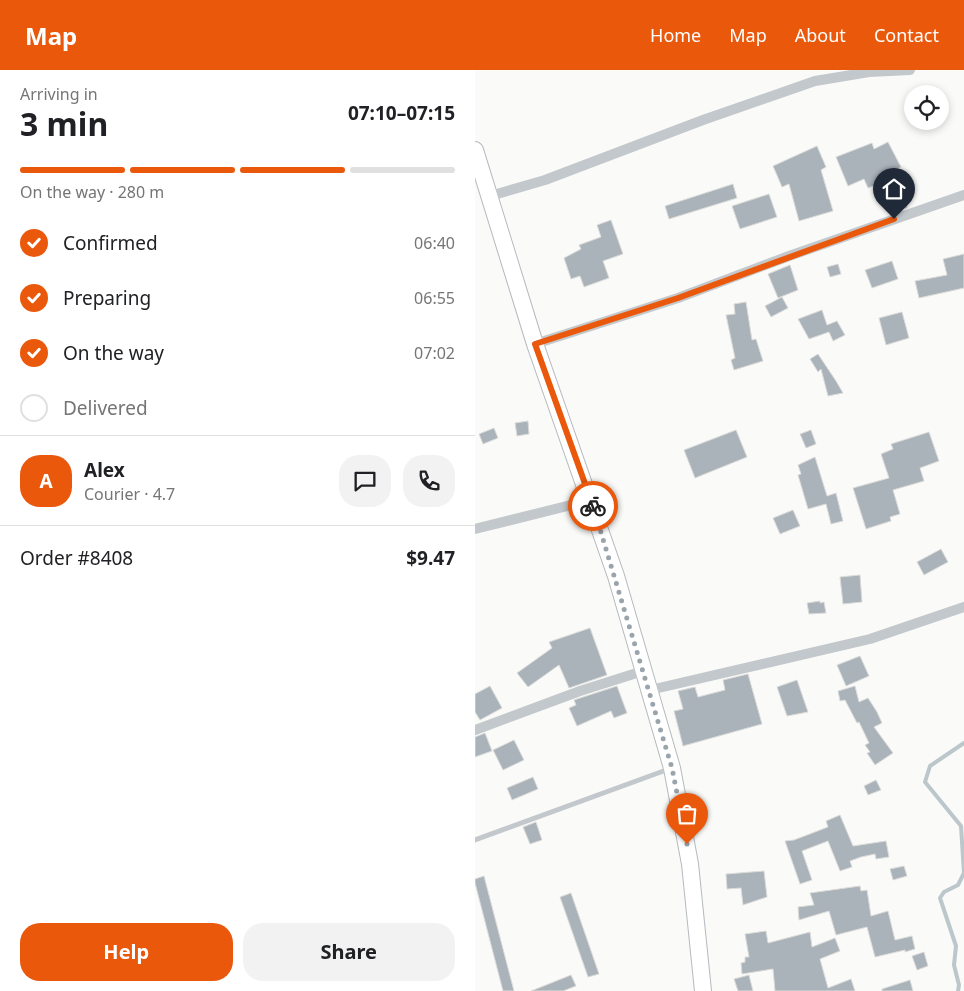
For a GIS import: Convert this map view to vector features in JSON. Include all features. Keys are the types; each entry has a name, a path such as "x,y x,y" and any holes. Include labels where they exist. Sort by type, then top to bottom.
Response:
{"main road":[{"path":"475,150 479,177 490,196 535,344 591,500 672,768 691,864 703,991"}],"street":[{"path":"490,196 545,180 703,120 815,81 869,72 910,70"},
{"path":"535,344 678,298 789,256 964,195"},
{"path":"475,529 591,500"},
{"path":"649,690 870,639 964,607"},
{"path":"475,730 579,691 643,672"}],"lane":[{"path":"475,840 672,768"}],"building":[{"path":"888,142 901,167 885,175 887,181 868,188 864,179 848,186 836,157 872,143 874,149"},
{"path":"817,146 826,167 821,170 833,211 799,221 789,184 782,187 773,166"},
{"path":"733,184 737,198 669,219 665,206"},
{"path":"769,194 777,217 740,229 732,206"},
{"path":"906,194 907,208 890,209 889,196"},
{"path":"611,220 623,254 603,261 609,278 584,287 580,276 571,279 564,258 581,249 579,245 601,237 597,225"},
{"path":"964,254 964,288 919,298 915,281 947,275 943,259"},
{"path":"892,261 898,279 872,288 865,270"},
{"path":"838,264 841,274 830,277 827,267"},
{"path":"790,265 798,290 778,298 768,274"},
{"path":"782,297 788,308 771,317 765,306"},
{"path":"746,302 752,340 756,339 763,361 734,370 731,360 735,358 726,315 735,314 734,304"},
{"path":"822,310 827,325 837,321 845,335 833,341 829,332 809,339 798,319"},
{"path":"902,312 909,338 886,345 879,318"},
{"path":"818,354 843,393 828,396 821,369 818,372 810,359"},
{"path":"528,421 529,434 517,436 515,423"},
{"path":"494,428 498,438 483,444 479,434"},
{"path":"736,430 747,457 695,478 684,450"},
{"path":"811,430 816,444 806,448 800,434"},
{"path":"929,432 939,461 920,468 924,481 893,490 900,514 890,517 891,521 866,529 853,488 889,478 881,454 893,449 891,444"},
{"path":"815,457 827,496 836,493 843,521 831,524 826,504 808,509 798,475 801,474 798,465"},
{"path":"793,510 800,526 780,534 773,518"},
{"path":"941,549 948,562 924,575 917,562"},
{"path":"860,575 862,602 843,604 840,577"},
{"path":"820,601 820,603 824,602 826,613 809,614 807,603"},
{"path":"590,628 607,675 569,688 559,665 528,687 517,673 552,648 549,642"},
{"path":"860,656 869,676 846,686 837,665"},
{"path":"748,674 762,724 683,746 674,711 683,709 678,691 695,687 698,697 725,690 723,680"},
{"path":"797,680 808,712 787,716 777,687"},
{"path":"490,686 502,708 480,720 475,712 475,694"},
{"path":"617,686 627,713 614,718 611,711 577,726 569,708 576,705 574,700"},
{"path":"855,686 859,702 868,698 877,712 882,723 874,727 893,753 875,765 867,753 870,752 865,745 869,743 859,722 857,723 845,700 840,701 838,691"},
{"path":"485,733 492,751 475,757 475,737"},
{"path":"514,740 524,760 503,770 493,750"},
{"path":"533,777 538,789 512,800 507,788"},
{"path":"876,780 881,790 868,795 864,786"},
{"path":"840,815 853,846 886,841 889,857 876,859 875,854 861,857 850,861 852,867 840,871 828,841 802,851 812,880 800,884 785,841 794,840 828,827 826,821"},
{"path":"536,822 542,840 530,844 523,827"},
{"path":"904,866 907,876 893,880 890,869"},
{"path":"764,871 767,897 743,905 741,888 727,889 726,874"},
{"path":"484,876 514,991 503,991 475,883 475,879"},
{"path":"860,886 861,891 867,890 871,916 888,911 895,940 912,936 915,949 875,957 867,927 836,935 829,911 799,920 798,907 814,905 810,893"},
{"path":"571,893 599,974 588,977 560,897"},
{"path":"766,931 768,943 810,932 812,947 835,938 840,951 820,959 828,988 851,979 855,991 775,991 773,969 742,974 741,963 745,962 745,957 749,957 745,934"},
{"path":"924,952 928,966 917,970 912,956"},
{"path":"571,975 576,986 563,991 531,991"},
{"path":"749,975 753,991 738,991 734,979"},
{"path":"910,980 913,991 882,991 882,989"}],"waterway":[{"path":"958,991 959,985 954,965 956,946 940,898 944,892 958,885 964,873 961,826 925,782 930,766 964,743"}],"way so far":[{"path":"593,506 616,576 672,768 687,844"}],"route":[{"path":"593,506 535,344 678,298 894,219"}]}
